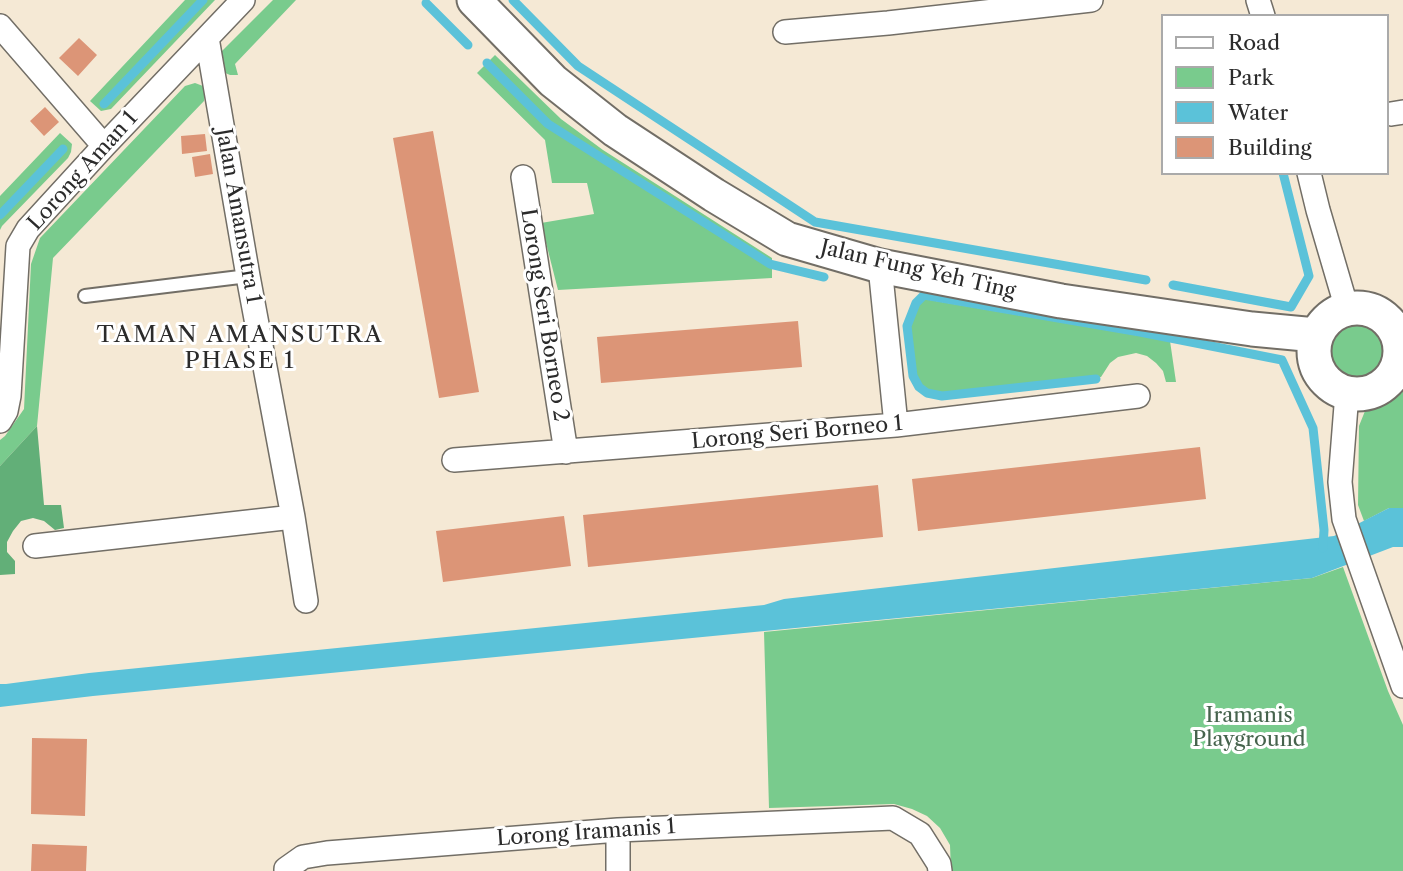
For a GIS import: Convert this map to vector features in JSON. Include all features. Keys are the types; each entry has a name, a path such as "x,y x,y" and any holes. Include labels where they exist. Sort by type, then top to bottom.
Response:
{"street":[{"name":"Lorong Aman 1","path":"0,421 6,411 9,396 18,246 28,229 243,0"},
{"name":"Jalan Fung Yeh Ting","path":"474,0 553,81 615,130 787,239 880,266 1061,301 1252,329 1316,335"},
{"path":"785,32 1091,0"},
{"path":"0,26 104,146"},
{"name":"Jalan Amansutra 1","path":"207,38 306,601"},
{"path":"1309,175 1347,309"},
{"name":"Lorong Seri Borneo 2","path":"523,177 566,452"},
{"path":"880,266 896,425"},
{"path":"1347,309 1368,309 1386,320 1397,337 1400,365 1391,377 1375,390 1361,394 1348,393 1332,386 1320,374 1314,358 1316,335 1326,320 1336,313 1347,309"},
{"path":"1348,393 1340,482 1345,519 1403,686"},
{"name":"Lorong Seri Borneo 1","path":"454,460 896,425 1138,396"},
{"path":"36,546 293,517"},
{"name":"Lorong Iramanis 1","path":"286,871 303,857 327,853 618,830 893,818 920,834 939,864 940,871"},
{"path":"618,830 618,871"}],"lane":[{"path":"85,296 248,276"}],"green space":[{"path":"185,0 215,0 111,109 101,111 90,101"},
{"path":"273,0 296,0 235,64 238,75 223,72 219,54"},
{"path":"495,55 561,119 603,150 772,258 772,278 558,290 541,223 594,214 587,183 552,183 545,140 477,73"},
{"path":"195,83 203,86 204,101 53,258 37,426 0,466 0,440 24,409 31,264 40,238 185,86"},
{"path":"60,133 72,144 68,158 0,230 0,196"},
{"path":"924,299 1170,341 1176,382 1166,382 1163,371 1156,363 1147,356 1136,353 1118,357 1110,363 1101,377 942,393 930,391 921,385 915,375 909,327"},
{"path":"1357,319 1369,321 1380,328 1387,339 1387,363 1380,374 1369,381 1357,383 1345,381 1334,374 1327,363 1325,351 1327,339 1334,328 1345,321"},
{"path":"1403,390 1403,508 1389,508 1364,521 1358,505 1359,426 1365,411 1381,399"},
{"path":"37,426 44,505 61,505 64,528 55,530 44,521 33,518 21,521 7,542 7,552 15,561 15,574 0,575 0,466"},
{"name":"Iramanis Playground","path":"1343,567 1403,725 1403,871 951,871 950,845 940,828 927,816 912,809 894,804 769,808 764,632 1312,578"}],"water":[{"path":"1389,508 1403,508 1403,547 1393,547 1312,578 0,707 0,684 764,605 784,599 1334,536"}],"building":[{"path":"79,38 97,55 78,76 59,58"},
{"path":"45,107 59,122 44,136 30,121"},
{"path":"433,131 479,392 439,398 393,138"},
{"path":"205,134 207,151 182,154 181,136"},
{"path":"210,154 213,174 195,177 192,157"},
{"path":"798,321 802,367 601,383 597,337"},
{"path":"1200,447 1206,499 918,531 912,479"},
{"path":"878,485 883,537 588,567 583,515"},
{"path":"564,516 571,566 443,582 436,531"},
{"path":"32,738 87,739 85,816 31,814"},
{"path":"32,844 87,846 86,871 31,871"}],"waterway":[{"path":"104,104 203,0"},
{"path":"513,0 578,66 815,222 1146,280"},
{"path":"426,3 468,45"},
{"path":"487,63 548,124 770,264 824,277"},
{"path":"0,215 63,149"},
{"path":"1173,285 1291,307 1309,276 1284,175"},
{"path":"1096,379 942,396 927,393 919,387 913,376 907,326 916,303 924,295 1140,332 1282,360 1313,428 1324,530 1323,548"}],"district":[{"name":"TAMAN AMANSUTRA PHASE 1","path":"240,348"}]}
